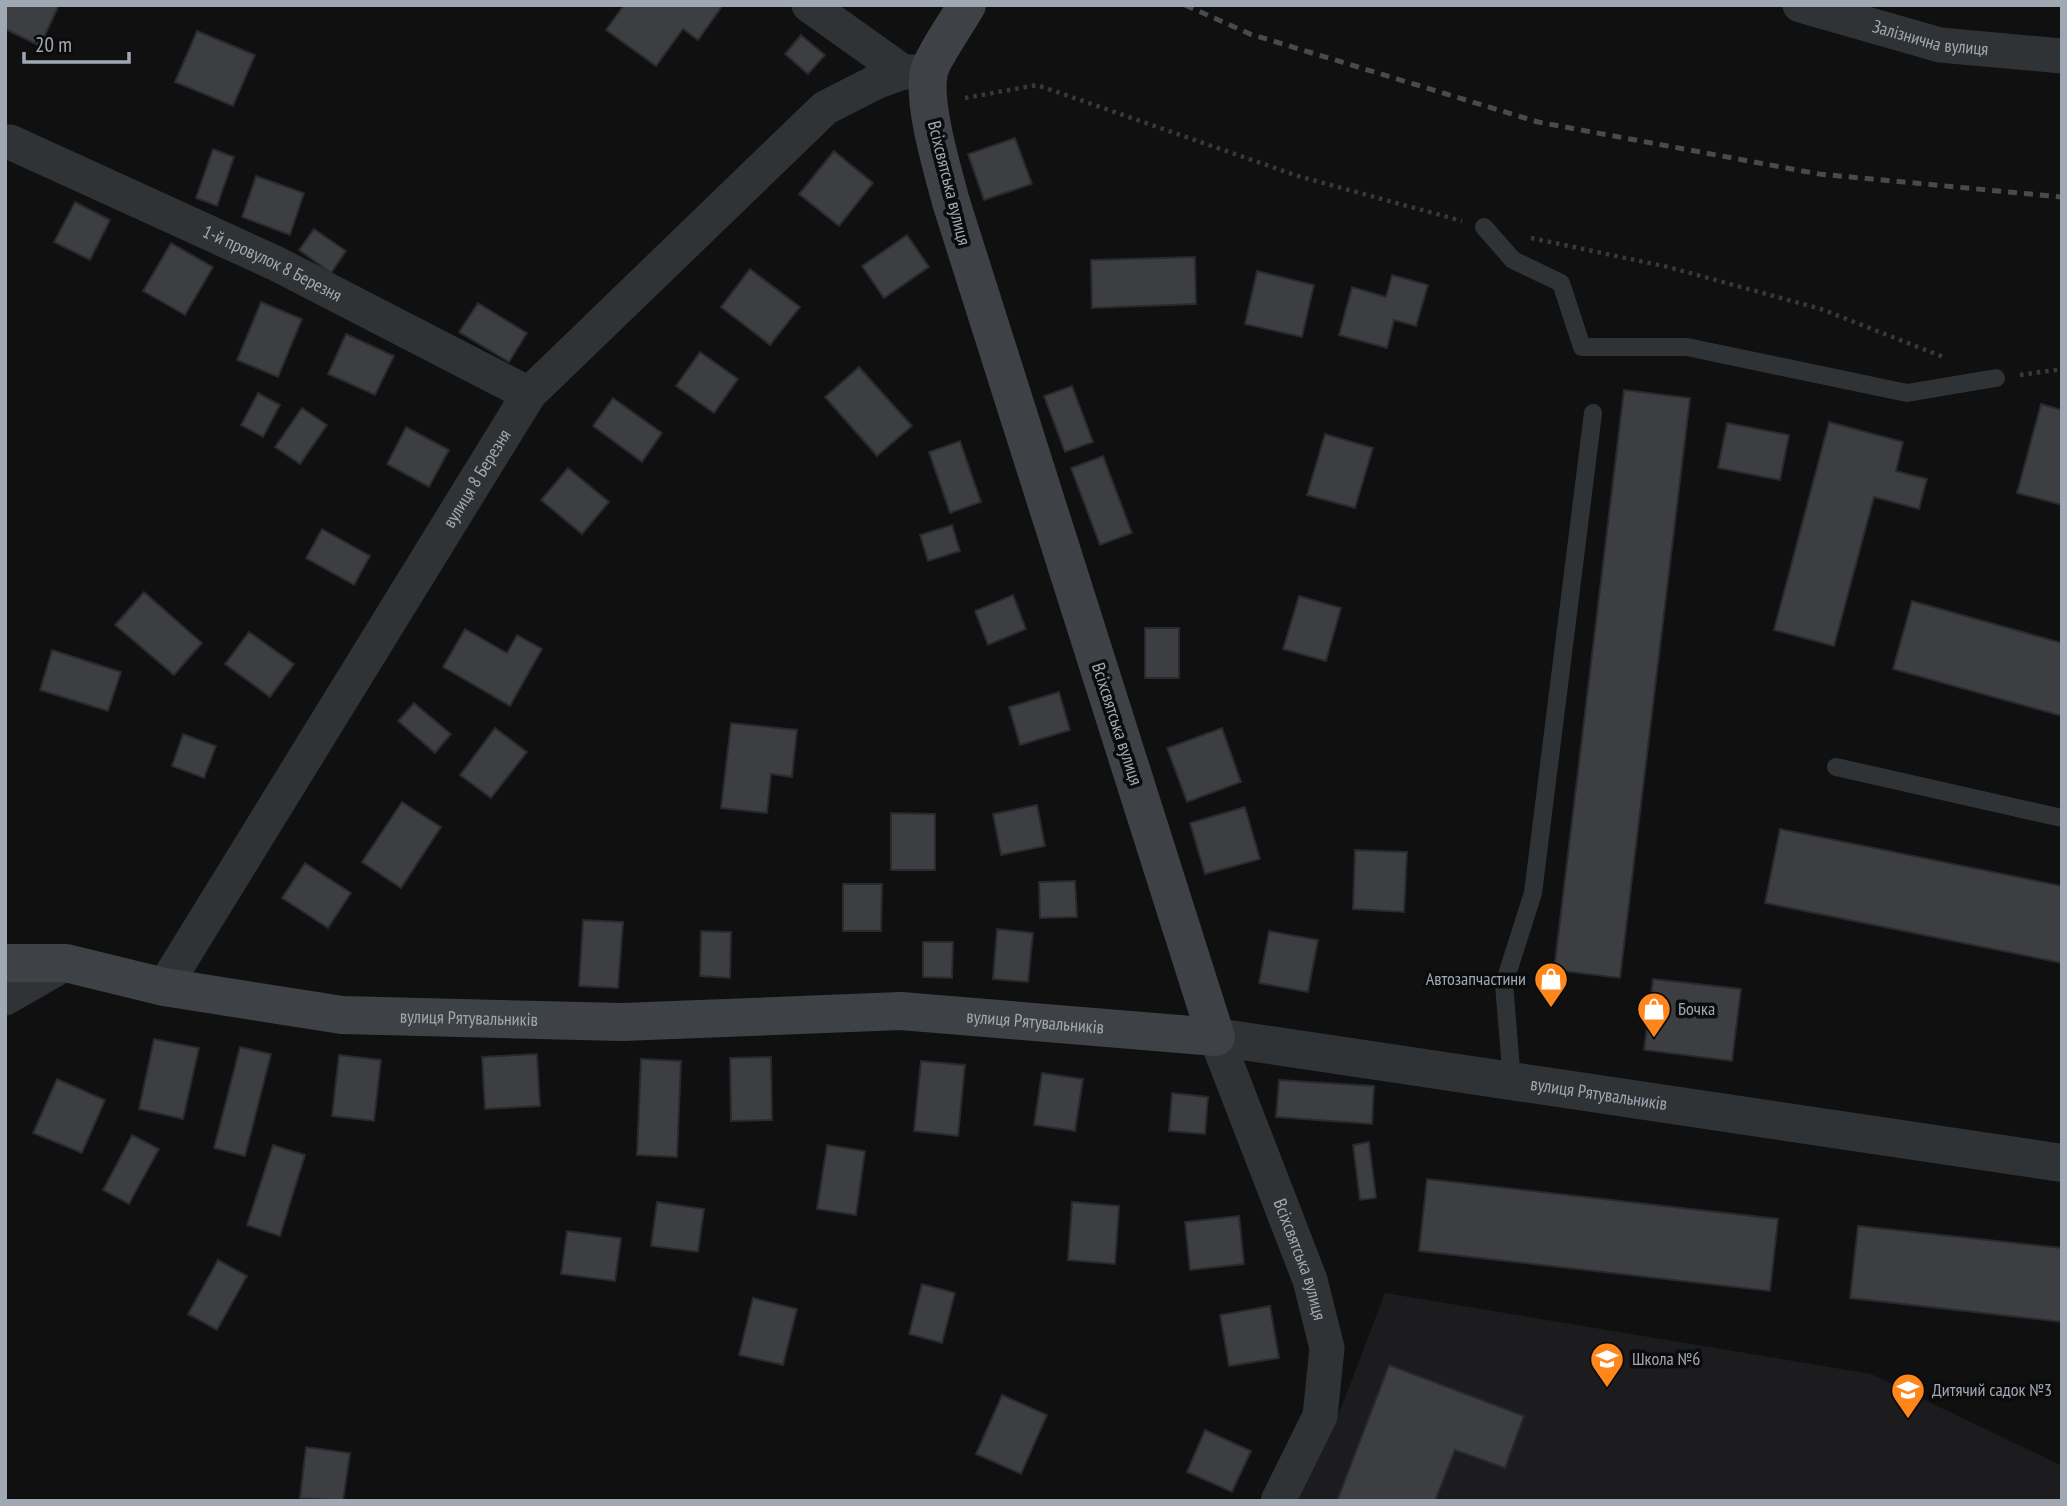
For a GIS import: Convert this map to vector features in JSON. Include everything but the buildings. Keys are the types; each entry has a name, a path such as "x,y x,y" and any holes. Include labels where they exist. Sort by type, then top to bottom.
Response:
{"main road":[{"path":"916,72 967,5"},
{"name":"Всіхсвятська вулиця","path":"916,72 929,104 951,202 1216,1037"},
{"name":"вулиця Рятувальників","path":"5,963 66,963 164,987 342,1015 622,1022 901,1011 1216,1037"}],"street":[{"path":"809,5 916,72"},
{"name":"Залізнична вулиця","path":"1800,5 1940,45 2062,56"},
{"name":"вулиця 8 Березня","path":"164,987 528,394 825,108 878,81 916,72"},
{"name":"1-й провулок 8 Березня","path":"10,142 275,263 528,394"},
{"path":"5,998 66,963"},
{"name":"вулиця Рятувальників","path":"1216,1037 2062,1163"},
{"name":"Всіхсвятська вулиця","path":"1216,1037 1310,1280 1327,1348 1320,1416 1278,1501"}],"lane":[{"path":"1484,227 1513,260 1561,283 1582,347 1687,347 1907,393 1996,378"},
{"path":"1512,1081 1504,985 1533,892 1593,413"},
{"path":"1836,767 2062,818"}],"path":[{"path":"1996,378 2062,369"}],"shaded area":[{"name":"Школа №6","path":"1385,1293 1871,1374 2062,1466 2062,1501 1297,1501 1343,1403"}],"railway":[{"path":"1185,5 1250,34 1538,122 1819,174 2062,197"}],"place":[{"name":"Автозапчастини","path":"1551,1009"},
{"name":"Бочка","path":"1654,1039"},
{"name":"Школа №6","path":"1607,1389"},
{"name":"Дитячий садок №3","path":"1908,1420"}]}
